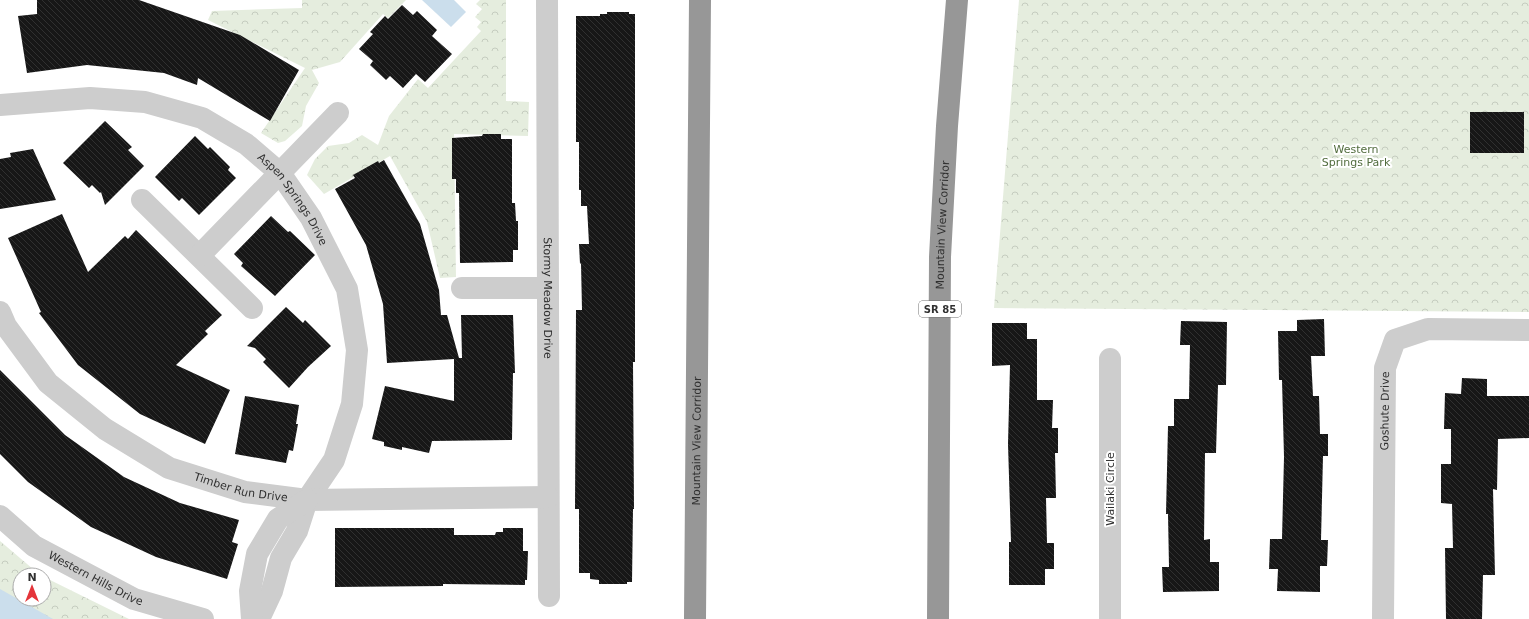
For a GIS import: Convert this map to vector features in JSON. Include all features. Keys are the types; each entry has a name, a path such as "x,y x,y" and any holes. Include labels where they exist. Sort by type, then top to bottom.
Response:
{"highway":[{"name":"Mountain View Corridor","path":"695,619 700,0"},
{"name":"Mountain View Corridor","path":"938,619 940,257 947,126 957,0"}],"street":[{"name":"Stormy Meadow Drive","path":"548,0 549,596"},
{"name":"Aspen Springs Drive","path":"0,105 90,98 145,102 202,118 246,144 280,174 311,218 347,289 357,350 352,404 334,460 307,500 297,531 281,558 272,590 259,619"},
{"path":"200,255 338,113"},
{"path":"142,200 200,255 252,308"},
{"path":"462,288 548,288"},
{"name":"Timber Run Drive","path":"0,312 6,326 48,383 105,429 169,468 245,492 307,500 548,497"},
{"name":"Goshute Drive","path":"1383,619 1385,368 1395,340 1428,329 1529,330"},
{"name":"Wailaki Circle","path":"1110,359 1110,619"},
{"name":"Aspen Springs Drive","path":"252,619 250,591 257,554 278,519 307,500"},
{"name":"Western Hills Drive","path":"0,516 34,546 134,599 203,619"}],"green space":[{"path":"302,0 406,0 388,18 383,14 340,62 312,70 319,83 306,106 302,126 285,141 278,143 261,133 305,68 208,20 212,11 302,8"},
{"path":"480,0 506,0 506,101 529,102 528,136 454,134 456,277 440,278 427,222 390,156 324,194 307,175 315,159 328,146 349,143 362,135 378,145 389,116 418,79 428,88 481,31 477,27 481,22 475,17 482,9 476,4"},
{"name":"Western Springs Park","path":"1019,0 1529,0 1529,312 994,308"},
{"path":"0,541 31,567 12,567 12,607 52,607 52,581 129,619 0,619"}],"water":[{"path":"422,0 454,0 466,12 451,27"},
{"path":"0,589 12,596 12,607 32,607 53,619 0,619"}],"building":[{"path":"37,0 139,0 240,35 299,70 270,121 198,78 197,85 164,73 87,65 27,73 18,16 37,14"},
{"path":"402,5 413,15 417,11 437,30 432,36 452,54 425,82 416,74 403,88 390,76 386,80 370,65 373,61 359,49 373,34 370,32 385,16 388,19"},
{"path":"607,12 629,12 629,14 635,14 635,362 633,362 634,509 632,582 627,582 627,584 599,584 599,580 590,579 590,573 579,573 579,509 575,509 576,310 582,310 579,244 589,244 587,206 581,206 581,190 579,190 579,142 576,142 576,16 600,16 600,14 607,14"},
{"path":"1470,112 1524,112 1524,153 1470,153"},
{"path":"105,121 132,147 128,150 144,166 105,205 101,192 100,193 92,185 89,188 63,163"},
{"path":"483,134 501,134 501,139 512,139 512,203 515,203 516,221 518,221 518,250 513,250 513,262 460,263 459,193 456,193 456,179 452,179 452,138 482,136"},
{"path":"195,136 208,149 210,147 230,167 228,170 236,178 199,215 182,198 179,201 155,177"},
{"path":"33,149 56,200 0,209 0,159 11,157 10,153"},
{"path":"384,160 420,224 439,290 441,315 447,315 459,358 462,358 461,315 513,315 515,373 513,373 512,440 432,441 429,453 402,447 402,450 384,446 384,442 372,439 385,386 454,401 454,359 387,363 383,304 366,245 335,189 355,178 353,175 378,161 379,163"},
{"path":"62,214 88,272 125,236 128,239 136,230 222,315 205,331 208,334 176,365 230,390 205,444 140,414 78,365 39,313 41,312 8,238"},
{"path":"271,216 288,232 290,231 315,255 275,296 241,266 243,263 234,254"},
{"path":"286,307 303,323 305,320 331,346 308,367 289,388 263,362 266,359 255,348 247,346"},
{"path":"1324,319 1325,356 1311,356 1313,396 1319,396 1320,434 1328,434 1328,456 1323,456 1321,540 1328,540 1327,566 1320,566 1320,592 1277,591 1278,569 1269,569 1270,539 1282,539 1284,457 1282,380 1279,380 1278,331 1297,331 1297,320"},
{"path":"1181,321 1227,322 1226,385 1218,385 1216,453 1205,453 1204,540 1210,539 1210,562 1219,562 1219,591 1163,592 1162,567 1169,567 1168,514 1166,514 1168,426 1174,426 1174,399 1189,399 1190,345 1180,345"},
{"path":"992,323 1027,323 1027,339 1037,339 1037,400 1053,400 1052,428 1058,428 1058,453 1055,453 1056,498 1046,498 1047,543 1054,543 1054,569 1045,569 1045,585 1009,585 1009,542 1011,542 1008,444 1010,365 992,366"},
{"path":"0,370 65,435 124,477 180,503 239,520 232,542 238,544 227,579 156,557 91,527 28,482 0,454"},
{"path":"1462,378 1487,379 1487,396 1529,396 1529,438 1498,439 1497,490 1493,489 1495,575 1483,575 1482,619 1446,619 1445,548 1453,548 1452,504 1441,503 1441,464 1451,464 1451,429 1444,429 1445,393 1461,394"},
{"path":"245,396 299,405 296,424 298,424 293,451 289,450 286,463 235,454"},
{"path":"335,528 454,528 454,535 495,535 496,532 503,532 503,528 523,528 523,551 528,551 527,580 525,580 525,585 443,584 443,586 335,587"}]}
